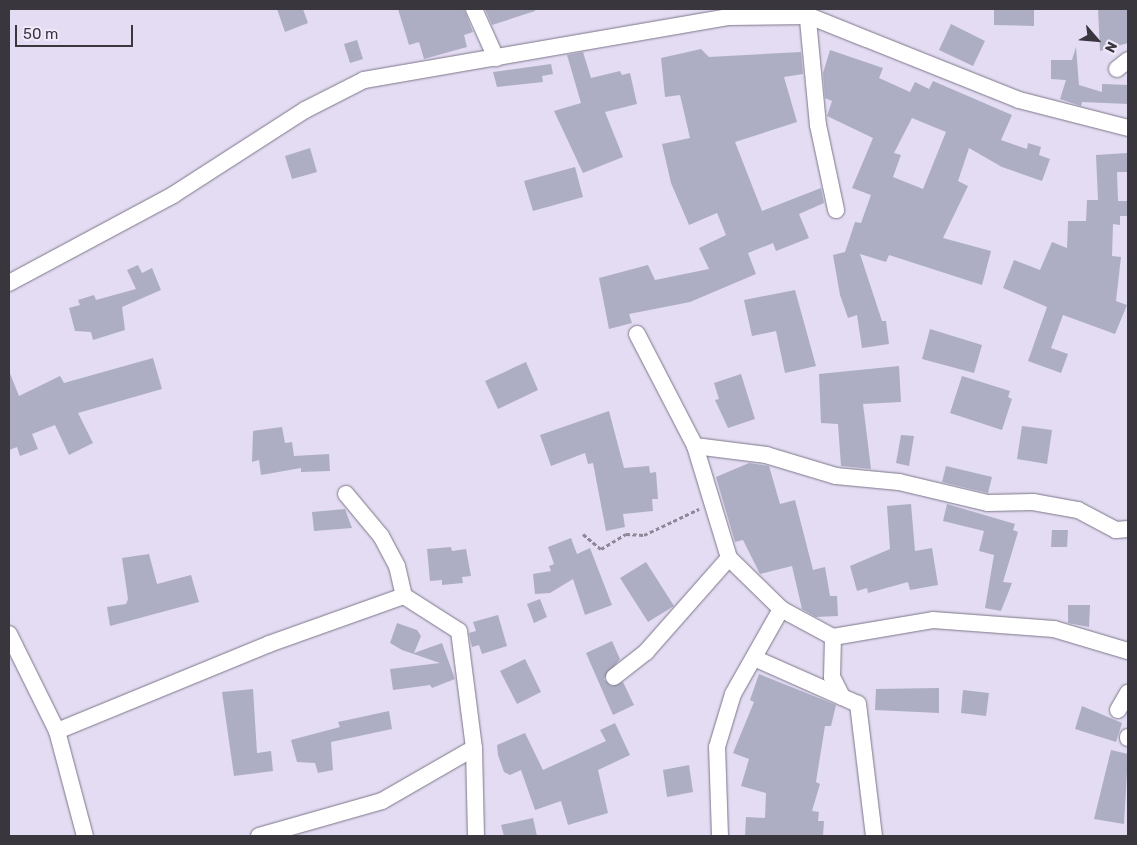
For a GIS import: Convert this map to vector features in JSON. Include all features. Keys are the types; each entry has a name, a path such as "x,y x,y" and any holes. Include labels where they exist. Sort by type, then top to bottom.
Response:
{"street":[{"path":"474,9 496,58"},
{"path":"808,12 818,125 836,210"},
{"path":"9,283 173,195 305,110 364,80 728,17 808,12 1019,100 1128,128"},
{"path":"636,334 695,446 729,558 781,609 833,636 933,620 1054,629 1128,651"},
{"path":"695,446 766,455 836,476 899,482 988,503 1033,502 1078,510 1116,530 1128,529"},
{"path":"346,494 385,544 397,566 404,596 459,631 474,748 476,836"},
{"path":"614,677 646,652 729,558"},
{"path":"57,731 269,644 404,596"},
{"path":"720,836 717,747 734,694 781,609"},
{"path":"9,634 57,731 85,836"},
{"path":"833,636 832,677 842,697"},
{"path":"754,658 858,704 874,836"},
{"path":"1118,710 1128,693"},
{"path":"259,836 382,801 474,748"}],"path":[{"path":"583,534 601,549 626,534 644,535 711,503"}],"building":[{"path":"277,9 303,9 308,23 285,32"},
{"path":"398,9 464,9 473,32 464,35 467,47 424,59 419,42 409,45"},
{"path":"485,9 535,9 535,11 492,25"},
{"path":"994,9 1034,9 1034,26 994,25"},
{"path":"1098,9 1128,9 1128,43 1100,51"},
{"path":"951,24 985,41 973,66 939,50"},
{"path":"357,40 363,59 350,63 344,44"},
{"path":"1076,47 1079,85 1102,92 1102,84 1128,85 1128,104 1082,102 1081,106 1060,99 1066,80 1051,79 1051,60 1072,60"},
{"path":"701,49 709,57 801,52 803,74 784,77 797,122 735,142 762,211 821,188 824,203 799,214 809,238 776,251 773,243 748,253 756,274 690,302 629,314 632,323 609,329 599,278 648,265 655,280 709,269 699,248 726,235 717,213 689,225 671,183 662,144 690,138 680,95 665,97 661,58"},
{"path":"830,50 883,68 879,78 910,92 915,82 929,89 933,81 1012,115 1001,140 1027,149 1028,143 1041,147 1039,155 1050,159 1042,181 1002,167 969,148 958,181 968,186 943,238 991,251 982,285 889,255 886,262 860,254 882,321 886,321 889,344 862,348 857,315 848,318 840,295 833,255 845,252 855,222 861,223 871,195 852,188 873,138 827,116 832,101 825,98 823,73","holes":["912,118 946,132 923,189 893,177 901,155 894,153"]},
{"path":"583,52 591,78 620,71 622,75 630,73 637,104 605,112 623,157 583,173 554,111 581,103 567,55"},
{"path":"551,64 553,74 542,76 543,82 497,87 493,72"},
{"path":"310,148 317,172 292,179 285,156"},
{"path":"1128,153 1128,172 1117,172 1118,201 1128,201 1128,216 1120,216 1120,225 1113,224 1112,256 1121,257 1116,301 1127,305 1115,334 1063,315 1051,348 1068,354 1061,373 1028,361 1047,307 1003,288 1014,260 1040,270 1052,242 1067,248 1068,221 1086,221 1087,200 1098,200 1096,155"},
{"path":"575,167 583,197 533,211 524,181"},
{"path":"138,265 142,273 152,268 161,290 122,307 125,330 93,340 91,332 75,331 69,308 80,305 78,300 94,295 96,300 136,289 127,270"},
{"path":"795,290 816,366 785,373 776,331 752,336 744,300"},
{"path":"930,329 982,345 974,373 922,359"},
{"path":"153,358 162,389 78,413 93,443 69,455 55,425 32,434 38,449 20,456 17,447 9,450 9,371 19,396 60,376 64,383"},
{"path":"526,362 538,390 498,409 485,381"},
{"path":"899,366 901,402 863,404 871,469 841,466 838,424 821,423 819,374"},
{"path":"741,374 755,419 728,428 715,400 719,399 714,383"},
{"path":"962,376 1010,391 1008,397 1012,399 1002,430 950,413"},
{"path":"609,411 624,468 649,466 650,473 656,472 658,499 652,499 653,511 623,514 625,527 606,531 593,463 588,464 585,453 551,466 540,435"},
{"path":"1022,426 1052,430 1047,464 1017,459"},
{"path":"282,427 285,443 292,442 294,456 329,454 330,471 301,472 301,468 261,475 259,460 252,462 253,431"},
{"path":"901,435 914,436 909,466 896,463"},
{"path":"749,463 769,466 780,504 795,500 813,570 825,567 830,596 837,596 838,616 816,617 802,609 792,566 760,574 743,540 735,542 716,477"},
{"path":"946,466 992,477 988,493 942,482"},
{"path":"911,504 915,551 932,548 938,585 910,590 908,582 868,593 867,588 857,591 850,566 890,549 887,506"},
{"path":"947,504 1015,524 1013,530 1018,532 1003,582 1012,583 1001,611 985,608 994,555 979,551 984,531 943,521"},
{"path":"345,509 352,528 314,531 312,512"},
{"path":"1052,530 1068,530 1067,547 1051,547"},
{"path":"571,538 577,554 590,548 612,605 585,615 573,579 550,593 535,594 533,574 551,571 549,566 554,564 548,547"},
{"path":"451,547 452,551 466,549 471,576 462,577 463,583 442,585 442,580 430,581 427,549"},
{"path":"149,554 157,584 191,575 199,602 110,626 107,607 126,604 128,599 122,558"},
{"path":"646,562 674,606 648,622 620,578"},
{"path":"540,599 547,617 534,623 527,604"},
{"path":"1068,605 1090,605 1089,627 1068,623"},
{"path":"498,615 507,646 482,654 479,645 472,647 469,633 476,631 473,622"},
{"path":"397,623 417,630 421,636 414,653 442,643 455,679 432,688 430,685 393,690 390,669 440,663 402,650 390,643"},
{"path":"612,641 620,659 604,679 611,686 623,682 634,705 613,715 586,653"},
{"path":"525,659 541,692 517,704 500,671"},
{"path":"759,674 836,705 831,726 825,726 816,782 820,784 812,811 819,812 818,821 824,821 823,836 745,836 746,817 765,818 766,793 741,786 749,759 733,753 754,702 750,700"},
{"path":"939,688 939,713 875,710 876,689"},
{"path":"253,689 257,753 271,751 273,771 234,776 222,692"},
{"path":"963,690 989,693 986,716 961,713"},
{"path":"1082,706 1122,723 1116,742 1075,729"},
{"path":"389,711 392,729 331,742 333,770 318,773 315,763 297,762 291,740 340,727 338,722"},
{"path":"615,723 630,755 598,770 608,813 568,825 561,801 535,810 521,770 510,775 504,772 498,755 497,745 525,733 543,770 606,741 600,730"},
{"path":"1111,750 1128,754 1124,824 1094,819"},
{"path":"689,765 693,792 667,797 663,770"},
{"path":"533,818 537,836 504,836 501,825"}]}
